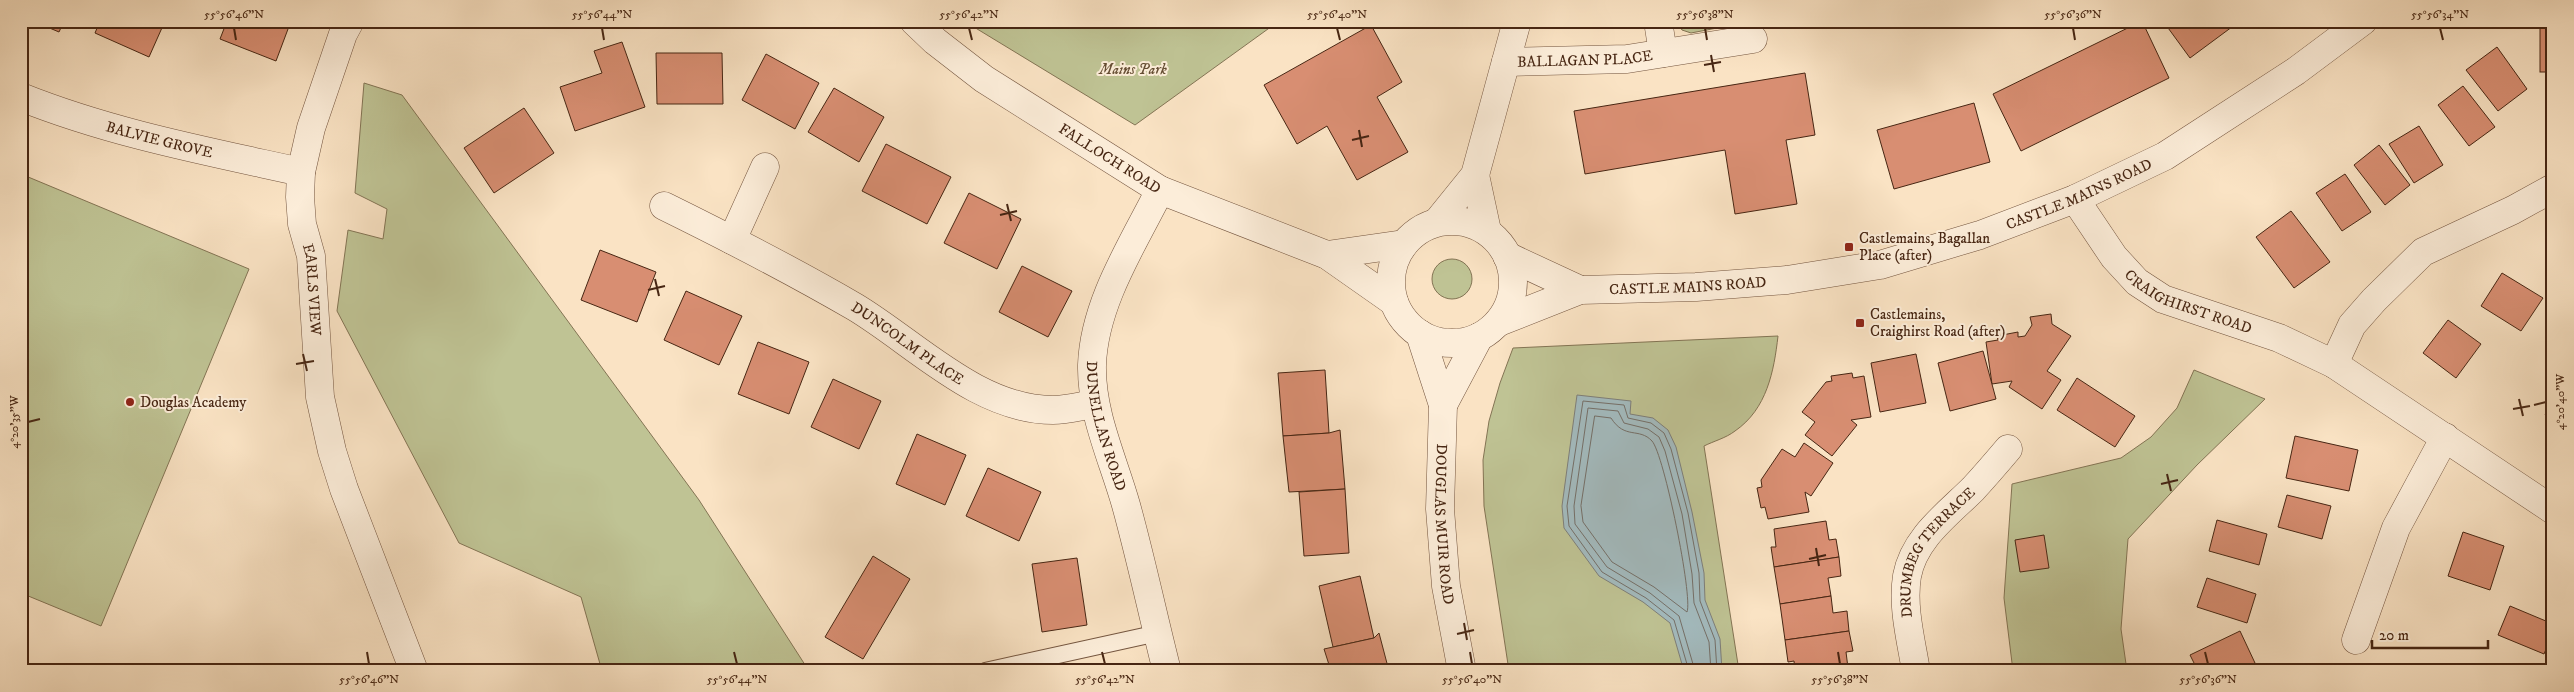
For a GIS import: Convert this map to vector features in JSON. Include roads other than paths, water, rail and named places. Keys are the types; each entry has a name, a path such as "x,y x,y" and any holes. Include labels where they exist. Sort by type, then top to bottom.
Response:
{"street":[{"name":"EARLS VIEW","path":"350,21 343,34 311,128 301,172 302,224 311,256 320,397 332,451 344,489 414,671"},
{"name":"FALLOCH ROAD","path":"914,21 935,41 984,79 1160,190 1328,255 1394,302"},
{"name":"BALLAGAN PLACE","path":"1437,222 1475,175 1517,21"},
{"name":"BALLAGAN PLACE","path":"1658,21 1663,53"},
{"name":"CASTLE MAINS ROAD","path":"1489,329 1580,290 1705,287 1787,280 1880,265 1980,235 2075,199 2165,156 2296,71 2363,21"},
{"name":"BALLAGAN PLACE","path":"1506,62 1627,59 1753,39"},
{"name":"BALVIE GROVE","path":"21,97 65,115 150,139 301,172"},
{"path":"732,240 765,167"},
{"name":"BALLAGAN PLACE","path":"1475,175 1487,231"},
{"path":"2334,364 2352,325 2374,300 2423,252 2513,210 2553,188"},
{"name":"DUNELLAN ROAD","path":"1160,190 1117,276 1100,317 1092,364 1094,404 1126,506 1167,671"},
{"name":"CRAIGHIRST ROAD","path":"2075,199 2114,257 2137,282 2163,299 2279,338 2334,364 2553,510"},
{"name":"DUNCOLM PLACE","path":"664,206 732,240 877,320 950,374 1001,399 1027,407 1053,410 1094,404"},
{"path":"1454,221 1471,224 1487,231 1498,242 1507,256 1512,272 1512,290 1508,307 1489,329 1449,343 1434,340 1420,334 1404,320 1394,302 1391,282 1394,262 1404,244 1419,230 1437,222 1454,221"},
{"name":"FALLOCH ROAD","path":"1328,255 1404,244"},
{"name":"CASTLE MAINS ROAD","path":"1507,256 1580,290"},
{"name":"DOUGLAS MUIR ROAD","path":"1443,405 1489,329"},
{"name":"DOUGLAS MUIR ROAD","path":"1420,334 1443,405 1440,509 1446,586 1462,671"},
{"path":"2356,640 2396,528 2444,437"},
{"name":"DRUMBEG TERRACE","path":"1916,671 1906,609 1907,576 1916,551 1936,524 1982,480 2008,449"}],"lane":[{"path":"985,671 1158,633"}],"water":[{"path":"1577,395 1631,401 1630,414 1653,418 1668,430 1676,447 1692,512 1704,573 1705,600 1720,639 1722,671 1684,671 1670,623 1643,602 1599,576 1564,528 1562,506"}],"place":[{"name":"Castlemains, Bagallan Place (after)","path":"1849,247"},
{"name":"Castlemains, Craighirst Road (after)","path":"1860,323"},
{"name":"Douglas Academy","path":"130,402"}],"park label":[{"name":"Mains Park","path":"1133,69"}]}
